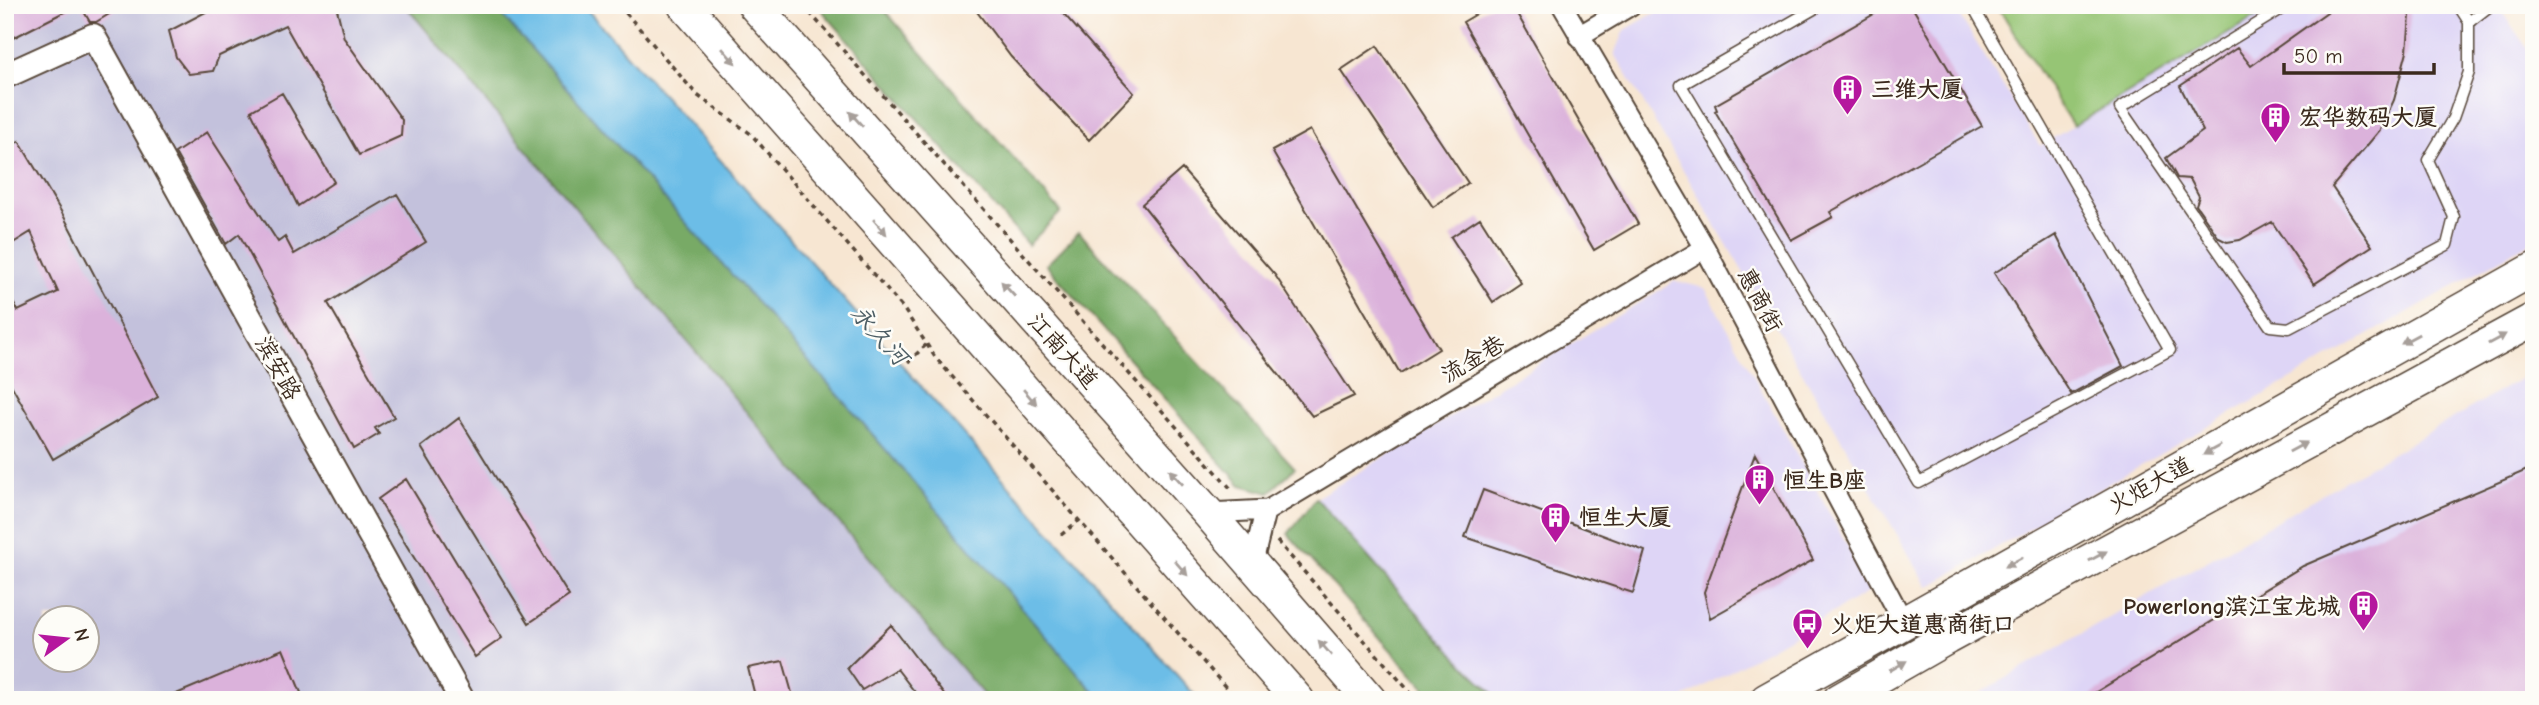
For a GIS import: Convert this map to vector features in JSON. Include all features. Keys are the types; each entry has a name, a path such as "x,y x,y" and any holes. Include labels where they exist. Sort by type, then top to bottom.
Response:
{"main road":[{"path":"684,5 1298,700"},
{"name":"江南大道","path":"754,5 1208,513 1370,700"},
{"name":"火炬大道","path":"1766,700 2534,269"},
{"name":"火炬大道","path":"1839,700 1947,638 2534,319"}],"street":[{"name":"惠商街","path":"1562,5 1705,248 1905,623"},
{"path":"1579,36 1631,5"},
{"name":"滨安路","path":"5,76 93,36 462,700"},
{"name":"流金巷","path":"1208,513 1260,516 1705,248"},
{"path":"1252,566 1260,516"}],"lane":[{"path":"1821,5 1681,85 1919,483 2170,350 1972,5"},
{"path":"2288,5 2120,108 2270,326 2288,328 2446,245 2454,218 2428,160 2453,118 2469,72 2469,22 2458,5"},
{"path":"2469,22 2491,5"}],"path":[{"path":"619,5 697,95 751,134 903,308 935,357 1237,700"},
{"path":"803,5 1260,516 1418,700"},
{"path":"908,362 927,344"},
{"path":"1061,535 1079,520"}],"shaded area":[{"path":"5,5 405,5 988,700 5,700"},
{"path":"1669,5 1953,5 2040,146 2276,5 2497,5 2534,58 2534,240 1928,587 1615,54 1625,30"},
{"path":"1675,281 1705,288 1872,590 1680,700 1500,700 1461,662 1316,498"},
{"name":"Powerlong滨江宝龙城","path":"2534,371 2534,700 1968,700"}],"green space":[{"path":"405,5 493,5 842,399 1101,700 988,700"},
{"path":"817,5 880,5 1061,212 1028,245"},
{"path":"1997,5 2276,5 2073,126"},
{"path":"1079,232 1295,468 1269,493 1241,485 1046,265"},
{"path":"1316,498 1461,662 1500,700 1435,700 1288,534"}],"water":[{"path":"493,5 583,5 1199,700 1101,700 842,399"}],"building":[{"path":"5,5 78,5 5,42"},
{"path":"80,5 124,5 96,22 90,22"},
{"path":"219,5 336,5 344,38 402,120 401,136 359,155 285,25 219,56 213,71 189,74 176,57 169,31"},
{"path":"972,5 1056,5 1134,93 1089,140 1011,57"},
{"path":"1492,5 1512,5 1638,224 1594,250 1463,22"},
{"name":"三维大厦","path":"1890,5 1911,5 1982,126 1830,212 1833,217 1791,240 1715,111 1715,105"},
{"name":"宏华数码大厦","path":"2337,5 2408,5 2410,16 2407,51 2394,100 2380,130 2332,187 2372,246 2314,284 2272,222 2240,240 2227,242 2219,238 2196,205 2199,196 2190,179 2177,178 2166,158 2203,131 2180,86 2237,48 2251,66"},
{"path":"1377,46 1468,183 1433,207 1341,70"},
{"path":"282,93 334,182 298,206 251,111"},
{"path":"1310,130 1439,349 1400,373 1272,151"},
{"path":"207,132 278,242 285,237 294,254 397,194 426,242 328,303 394,417 375,428 379,434 354,449 239,234 226,244 175,153"},
{"path":"19,141 62,213 158,397 53,459 5,374 5,289 18,311 58,292 31,232 5,248 5,150"},
{"path":"1182,169 1275,275 1354,396 1312,416 1142,204"},
{"path":"1480,218 1521,283 1493,302 1451,237"},
{"path":"2056,235 2123,366 2071,394 1994,273"},
{"path":"459,418 569,596 529,623 421,447"},
{"name":"恒生B座","path":"1755,454 1813,560 1710,618 1704,592"},
{"name":"Powerlong滨江宝龙城","path":"2534,467 2534,700 2083,700 2303,566"},
{"path":"406,479 502,638 475,657 378,499"},
{"name":"恒生大厦","path":"1483,490 1645,551 1633,593 1465,537"},
{"path":"891,625 948,700 921,700 897,669 862,690 847,668"},
{"path":"283,649 304,700 162,700"},
{"path":"783,661 794,700 756,700 748,668"}],"place":[{"name":"三维大厦","path":"1848,116"},
{"name":"宏华数码大厦","path":"2276,144"},
{"name":"恒生B座","path":"1760,507"},
{"name":"恒生大厦","path":"1556,544"},
{"name":"Powerlong滨江宝龙城","path":"2363,633"},
{"name":"火炬大道惠商街口","path":"1808,651"}],"water label":[{"name":"永久河","path":"880,335"}]}
